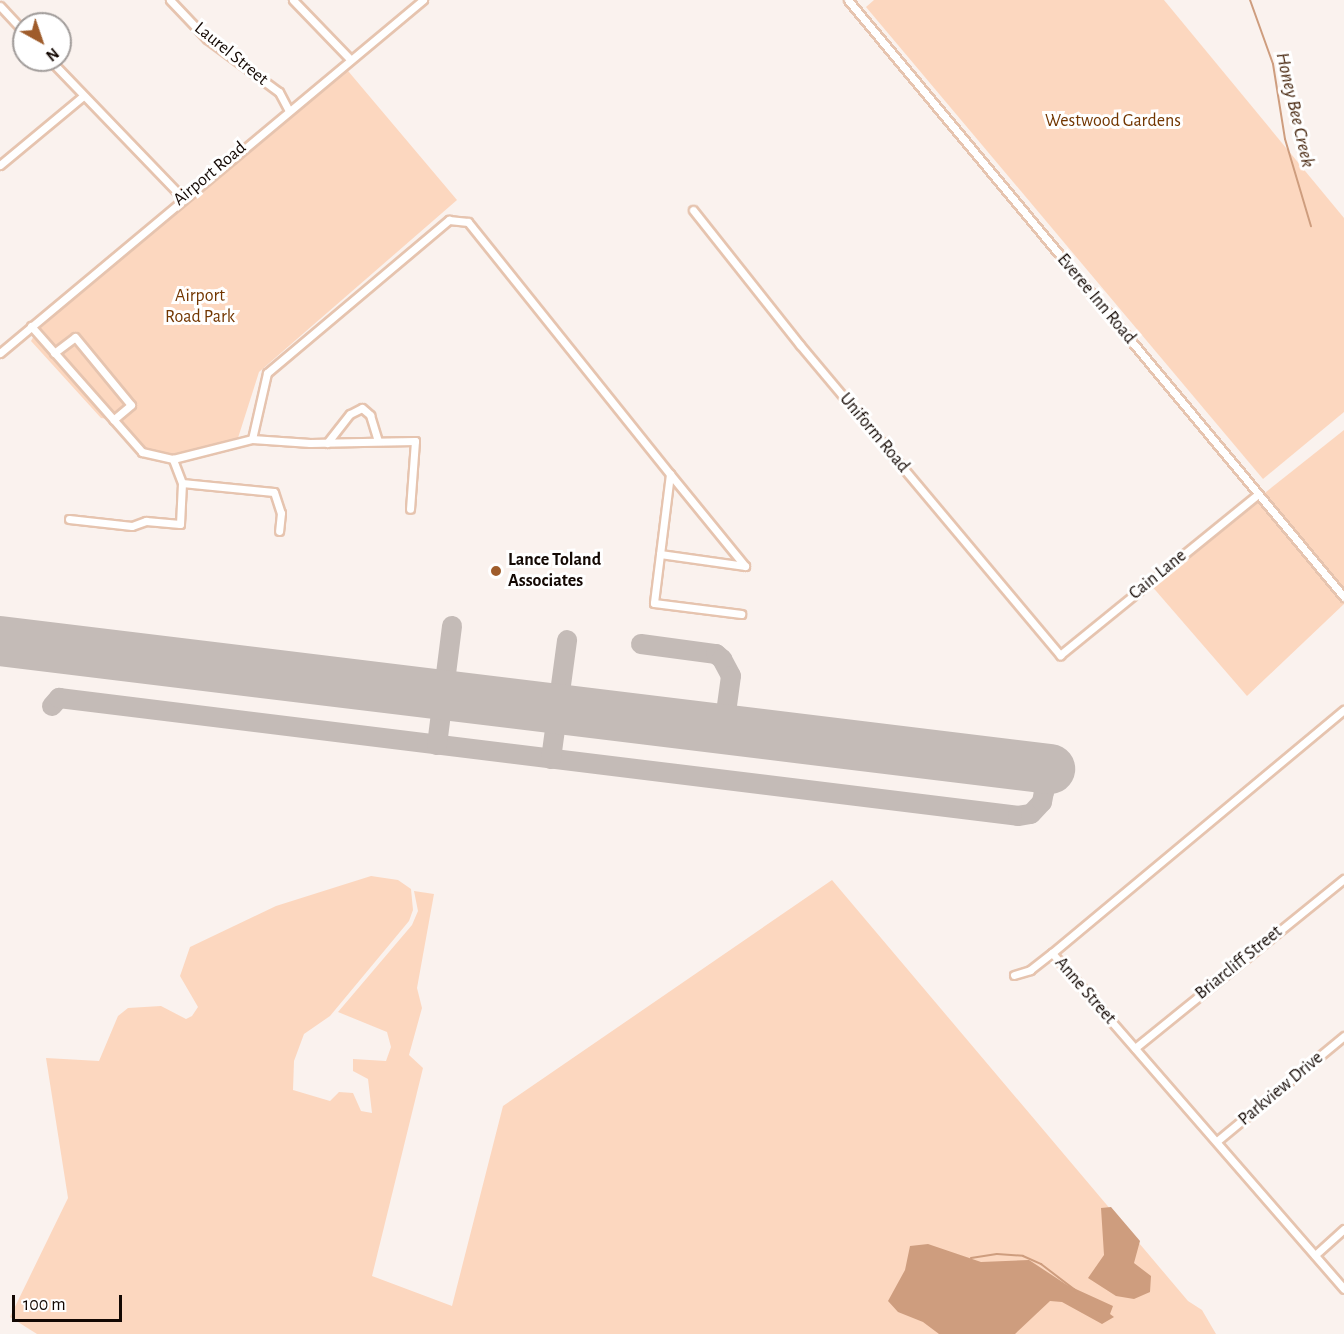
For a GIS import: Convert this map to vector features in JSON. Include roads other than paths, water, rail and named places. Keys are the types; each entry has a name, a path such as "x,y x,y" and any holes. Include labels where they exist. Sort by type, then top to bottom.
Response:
{"street":[{"name":"Laurel Street","path":"170,0 207,39 279,92 288,109"},
{"path":"293,0 351,60"},
{"name":"Airport Road","path":"0,353 182,197 423,0"},
{"name":"Everee Inn Road","path":"848,0 1344,597"},
{"path":"0,6 12,19"},
{"path":"61,72 182,197"},
{"path":"0,165 83,96"},
{"name":"Uniform Road","path":"693,210 800,345 1059,653"},
{"path":"252,439 267,373 449,220 468,222 745,566 660,554"},
{"path":"31,327 142,452 173,459 252,439 327,442 415,441 410,509"},
{"path":"54,353 75,337 131,405 113,420"},
{"path":"327,442 350,414 362,408 370,415 378,441"},
{"path":"69,519 132,526 146,521 180,524 182,483 173,459"},
{"path":"670,474 654,603 741,614"},
{"path":"182,483 274,492 281,513 279,531"},
{"name":"Cain Lane","path":"1059,653 1258,494"},
{"name":"Anne Street","path":"1344,710 1052,953 1344,1289"},
{"name":"Briarcliff Street","path":"1135,1048 1344,879"},
{"path":"1014,975 1030,970 1052,953"},
{"name":"Parkview Drive","path":"1217,1141 1344,1036"},
{"path":"1315,1255 1344,1229"}],"waterway":[{"name":"Honey Bee Creek","path":"1250,0 1273,64 1285,139 1311,226"},
{"path":"971,1258 997,1254 1023,1256 1041,1264 1075,1290"}],"place":[{"name":"Lance Toland Associates","path":"496,571"}],"park label":[{"name":"Westwood Gardens","path":"1113,121"},
{"name":"Airport Road Park","path":"200,307"}]}
